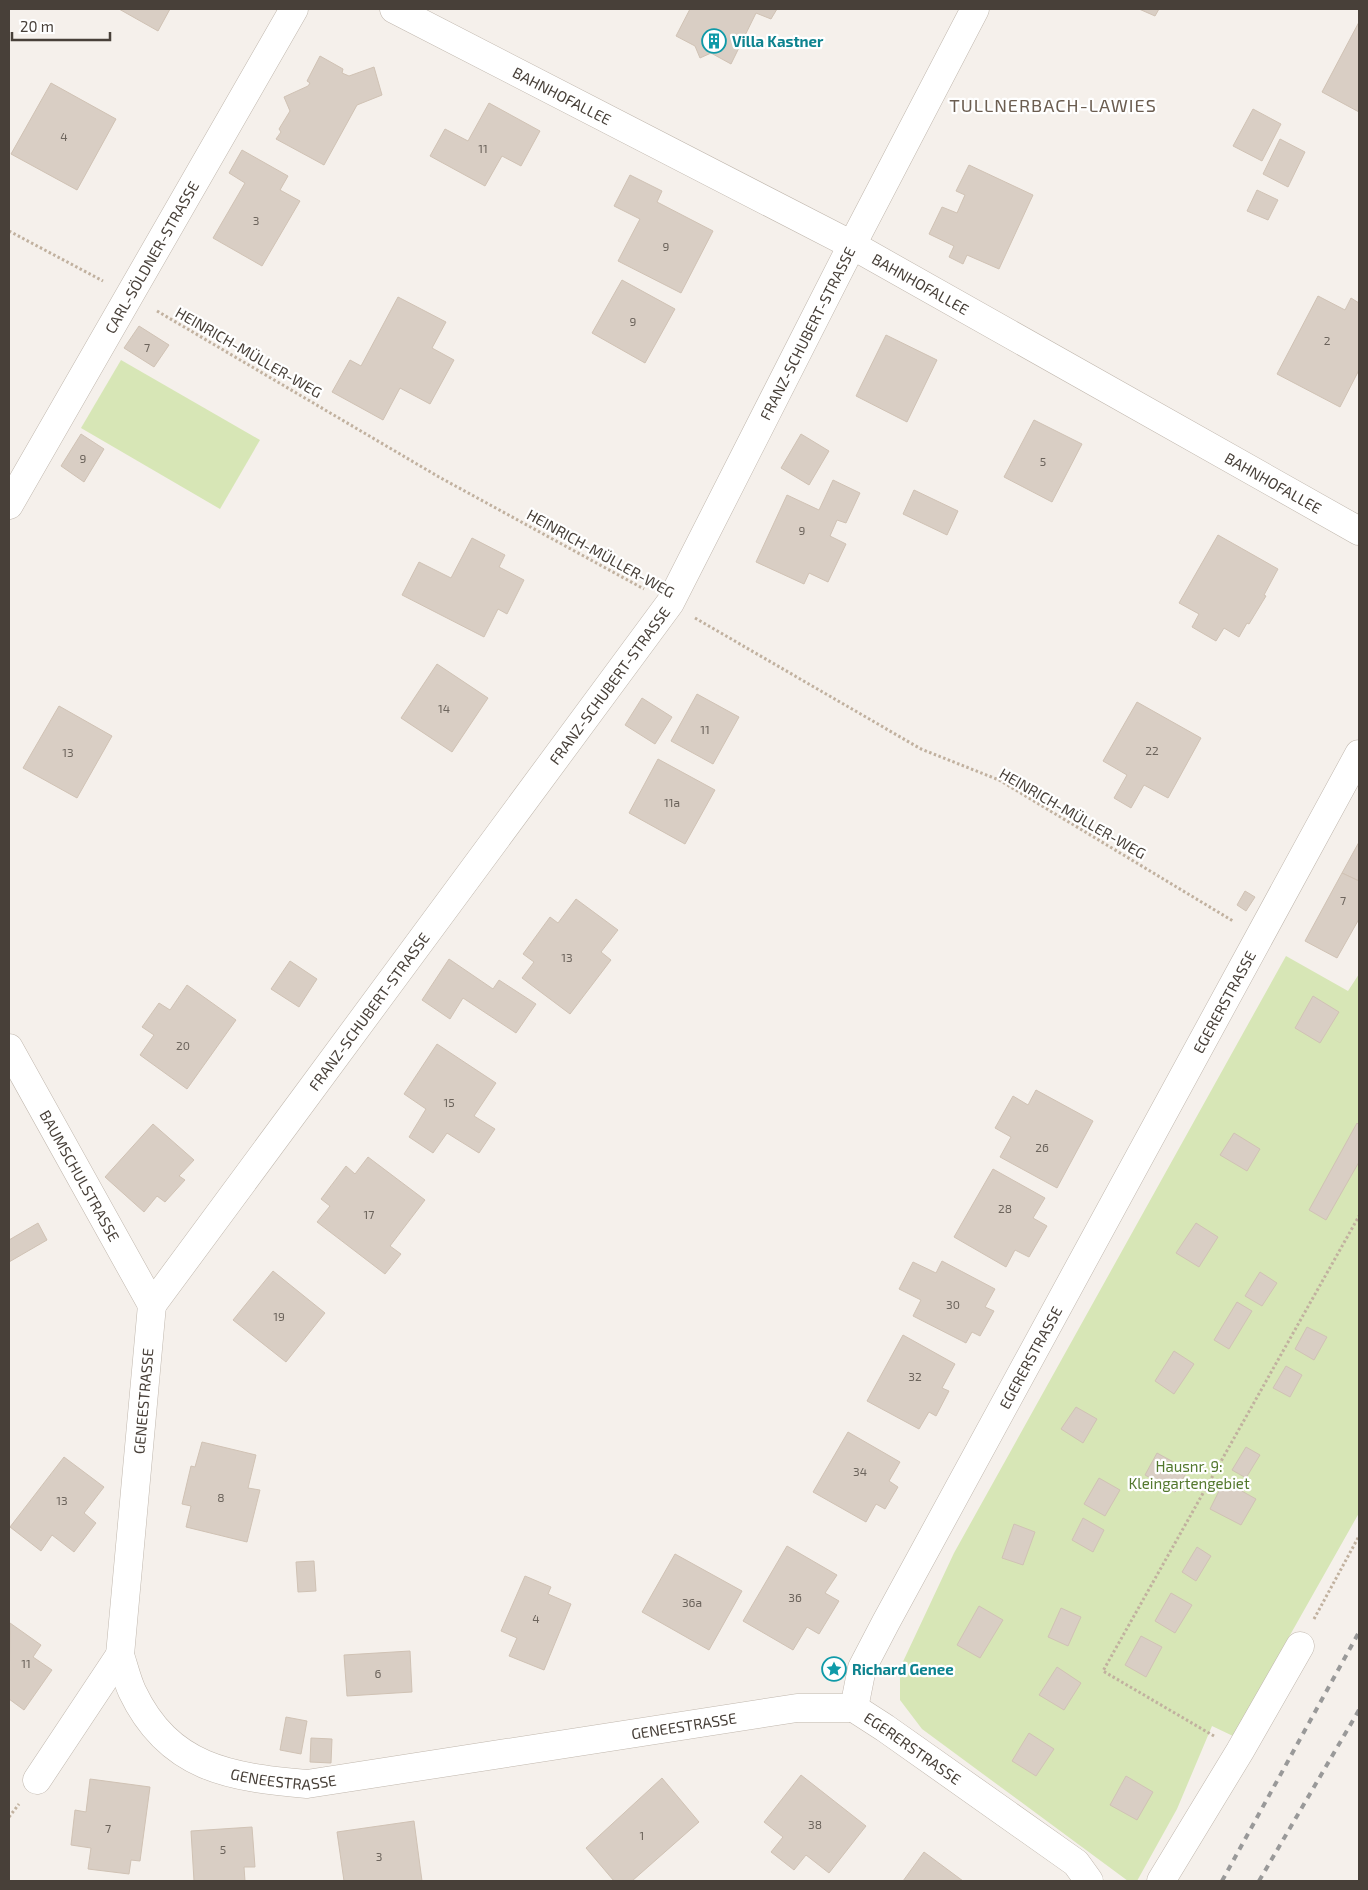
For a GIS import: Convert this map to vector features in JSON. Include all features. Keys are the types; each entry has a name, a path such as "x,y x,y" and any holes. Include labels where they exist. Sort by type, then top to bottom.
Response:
{"street":[{"name":"CARL-SÖLDNER-STRASSE","path":"9,505 294,9"},
{"name":"BAHNHOFALLEE","path":"394,9 852,245 1359,532"},
{"name":"FRANZ-SCHUBERT-STRASSE","path":"152,1305 670,604 852,245 975,9"},
{"name":"EGERERSTRASSE","path":"1089,1881 1076,1864 854,1708 862,1668 1359,754"},
{"name":"BAUMSCHULSTRASSE","path":"9,1048 152,1305"},
{"name":"GENEESTRASSE","path":"152,1305 120,1655 132,1690 150,1723 168,1742 190,1758 223,1772 255,1779 307,1784 797,1708 854,1708"},
{"path":"1161,1881 1240,1751 1300,1646"},
{"path":"37,1780 120,1655"}],"path":[{"name":"HEINRICH-MÜLLER-WEG","path":"9,231 131,295 439,477 670,604 921,750 999,780 1260,937"},
{"path":"1240,1751 1103,1672 1359,1216"},
{"path":"1300,1646 1359,1536"}],"green space":[{"path":"121,360 260,440 220,509 81,428"},
{"name":"Hausnr. 9: Kleingartengebiet","path":"1286,956 1348,991 1359,974 1359,1513 1233,1736 1212,1726 1177,1809 1137,1881 1128,1881 922,1729 900,1700 900,1668 954,1553"}],"building":[{"path":"119,9 170,9 158,31"},
{"name":"Villa Kastner","path":"690,9 777,9 771,19 756,13 731,64 711,53 700,58 695,46 676,36"},
{"path":"1139,9 1159,9 1155,16"},
{"path":"1359,22 1359,112 1322,92"},
{"path":"320,56 343,69 342,73 349,76 374,67 382,95 357,105 324,165 276,139 281,132 279,129 290,111 284,97 308,86 310,83 307,81"},
{"path":"51,83 116,119 77,190 11,154"},
{"path":"489,103 540,131 521,166 502,156 485,186 430,156 445,129 468,141"},
{"path":"1253,109 1281,124 1262,161 1233,146"},
{"path":"1280,139 1305,152 1288,187 1263,174"},
{"path":"242,150 288,176 280,190 300,201 262,266 213,238 245,183 229,173"},
{"path":"969,165 1033,195 999,269 967,255 963,264 949,257 954,246 929,234 942,207 957,213 965,195 956,191"},
{"path":"630,175 662,191 657,202 713,231 681,293 618,261 640,219 614,206"},
{"path":"1257,190 1278,200 1268,220 1247,211"},
{"path":"622,280 675,309 645,363 592,333"},
{"path":"1318,296 1345,310 1351,298 1359,303 1359,370 1340,407 1277,374"},
{"path":"398,297 446,322 432,348 454,360 430,404 400,388 383,420 332,392 350,360 361,366"},
{"path":"139,326 169,345 154,367 124,348"},
{"path":"886,335 937,360 907,422 856,396"},
{"path":"1034,420 1082,444 1052,502 1004,477"},
{"path":"81,434 104,449 84,482 61,466"},
{"path":"801,434 829,451 809,485 781,468"},
{"path":"833,480 860,493 846,523 837,520 830,536 846,544 828,582 809,573 804,584 756,562 787,495 819,510"},
{"path":"914,490 958,511 947,535 903,514"},
{"path":"1218,535 1278,569 1264,595 1266,596 1239,637 1224,628 1216,641 1192,627 1199,614 1179,603"},
{"path":"472,538 505,555 499,567 524,580 507,614 498,609 484,637 402,595 419,562 451,578"},
{"path":"437,664 488,698 452,752 401,718"},
{"path":"697,694 739,717 713,764 671,741"},
{"path":"642,698 672,717 655,744 625,725"},
{"path":"1137,702 1201,738 1168,798 1144,785 1131,808 1114,798 1127,775 1103,761"},
{"path":"59,706 112,736 77,798 23,768"},
{"path":"658,759 715,790 685,844 629,813"},
{"path":"1359,842 1359,881 1342,873"},
{"path":"1342,873 1359,881 1359,919 1337,958 1305,941"},
{"path":"1245,891 1255,897 1246,911 1237,905"},
{"path":"576,899 618,930 601,952 611,960 570,1014 522,978 534,962 523,954 550,917 558,923"},
{"path":"449,959 493,989 499,980 536,1004 516,1033 463,998 450,1019 422,1000"},
{"path":"290,961 317,979 299,1007 271,989"},
{"path":"187,985 236,1020 187,1089 140,1055 154,1035 142,1027 159,1003 170,1010"},
{"path":"1313,996 1339,1012 1320,1043 1295,1028"},
{"path":"437,1044 496,1083 474,1116 495,1129 479,1153 447,1133 433,1153 409,1137 426,1109 404,1094"},
{"path":"1036,1090 1093,1121 1057,1188 1000,1157 1011,1137 995,1128 1013,1096 1028,1105"},
{"path":"1357,1123 1359,1125 1359,1162 1326,1220 1309,1210"},
{"path":"153,1124 194,1160 179,1176 185,1180 165,1202 157,1196 144,1212 105,1177"},
{"path":"1234,1133 1260,1149 1247,1171 1220,1155"},
{"path":"368,1157 425,1200 390,1246 401,1254 385,1274 317,1222 330,1206 321,1199 346,1166 355,1174"},
{"path":"993,1169 1045,1198 1033,1218 1047,1226 1029,1257 1015,1250 1006,1267 954,1237"},
{"path":"38,1223 47,1240 9,1262 9,1240"},
{"path":"1196,1223 1218,1237 1199,1267 1176,1253"},
{"path":"942,1261 995,1289 985,1307 994,1311 980,1336 972,1332 966,1343 913,1316 921,1300 899,1289 913,1262 936,1273"},
{"path":"273,1271 325,1313 286,1362 233,1320"},
{"path":"1260,1272 1277,1283 1262,1306 1245,1296"},
{"path":"1237,1302 1252,1311 1229,1349 1214,1340"},
{"path":"1307,1327 1327,1337 1314,1360 1295,1349"},
{"path":"903,1335 955,1364 942,1388 949,1391 936,1416 929,1412 919,1429 867,1401"},
{"path":"1174,1351 1194,1364 1174,1394 1155,1381"},
{"path":"1286,1366 1302,1375 1290,1397 1273,1388"},
{"path":"1076,1407 1097,1419 1083,1443 1061,1429"},
{"path":"848,1432 900,1462 889,1481 898,1487 885,1509 876,1504 866,1522 813,1492"},
{"path":"202,1442 256,1455 248,1488 260,1490 247,1542 186,1527 191,1506 182,1504 191,1466 195,1467"},
{"path":"1246,1447 1260,1455 1246,1478 1232,1470"},
{"path":"1157,1453 1188,1470 1175,1492 1145,1475"},
{"path":"64,1457 104,1487 84,1513 96,1523 74,1552 52,1535 41,1551 10,1527"},
{"path":"1099,1478 1120,1490 1105,1516 1084,1504"},
{"path":"1224,1481 1256,1499 1241,1525 1210,1509"},
{"path":"1083,1518 1104,1530 1093,1552 1072,1540"},
{"path":"1014,1524 1035,1532 1023,1565 1002,1558"},
{"path":"787,1546 837,1575 825,1593 839,1601 819,1634 807,1627 793,1650 743,1621"},
{"path":"1197,1547 1211,1556 1196,1581 1182,1572"},
{"path":"675,1554 742,1591 709,1650 642,1612"},
{"path":"314,1561 316,1591 298,1592 296,1562"},
{"path":"525,1576 551,1587 548,1594 571,1604 544,1670 509,1656 517,1638 501,1631"},
{"path":"1171,1593 1192,1605 1175,1633 1155,1621"},
{"path":"979,1606 1003,1620 980,1658 957,1645"},
{"path":"1061,1608 1081,1617 1068,1646 1048,1637"},
{"path":"10,1623 41,1645 33,1657 52,1670 24,1710 9,1699"},
{"path":"1141,1636 1162,1647 1146,1677 1125,1665"},
{"path":"410,1651 412,1692 347,1696 344,1655"},
{"path":"1057,1667 1081,1683 1064,1710 1039,1695"},
{"path":"286,1717 307,1721 301,1754 280,1750"},
{"path":"1029,1733 1054,1749 1036,1776 1012,1761"},
{"path":"311,1738 332,1739 331,1763 310,1762"},
{"path":"801,1775 866,1826 829,1873 806,1855 794,1870 771,1852 783,1837 764,1822"},
{"path":"1126,1776 1153,1792 1137,1820 1110,1805"},
{"path":"662,1778 699,1822 632,1881 614,1881 586,1848"},
{"path":"90,1779 150,1787 140,1861 131,1860 129,1874 88,1869 91,1848 71,1845 75,1810 86,1812"},
{"path":"414,1821 422,1881 344,1881 337,1832"},
{"path":"252,1827 255,1867 244,1867 245,1881 194,1881 191,1831"},
{"path":"924,1852 963,1881 903,1881"}],"railway":[{"path":"1222,1881 1359,1632"},
{"path":"1259,1881 1359,1710"}],"place":[{"name":"Villa Kastner","path":"714,41"},
{"name":"Richard Genee","path":"834,1669"}],"district":[{"name":"TULLNERBACH-LAWIES","path":"1053,105"}]}
